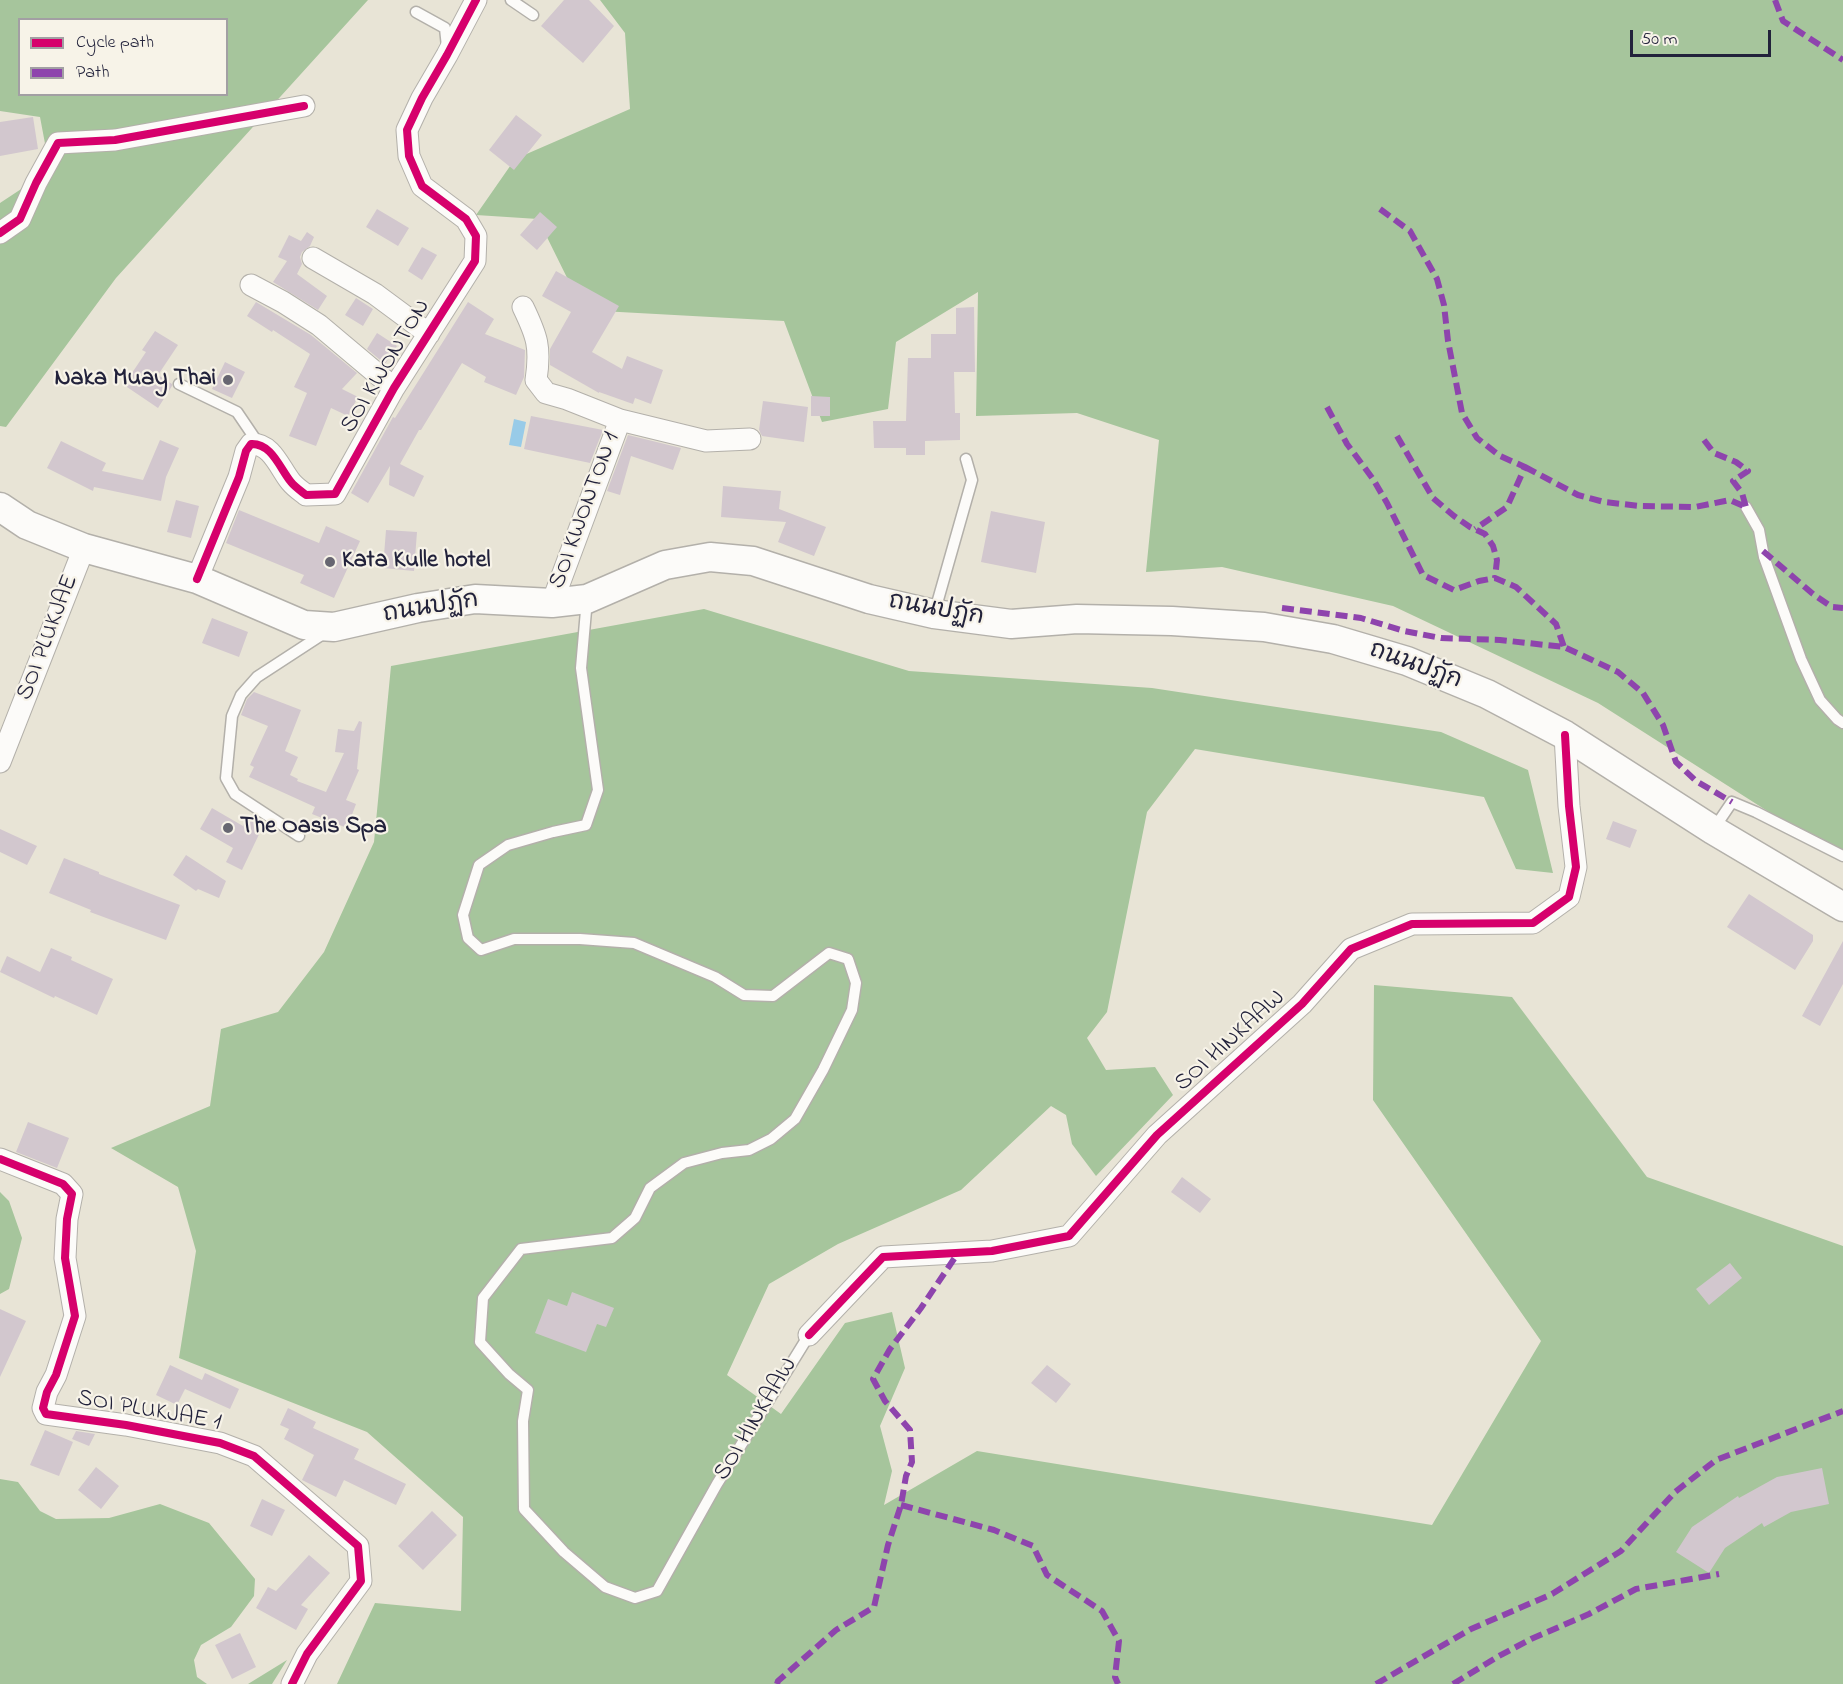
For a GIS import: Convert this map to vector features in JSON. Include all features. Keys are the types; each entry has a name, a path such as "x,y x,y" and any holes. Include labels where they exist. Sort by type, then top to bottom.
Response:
{"main road":[{"name":"ถนนปฏัก","path":"0,507 27,525 84,548 197,579 304,625 334,627 418,608 475,599 552,603 587,599 665,565 710,557 753,561 870,599 934,614 1011,624 1077,619 1172,621 1264,627 1333,639 1407,661 1486,694 1565,735 1713,830 1843,907"}],"street":[{"path":"448,53 476,0"},
{"name":"SOI KWONTON","path":"258,444 267,448 292,484 306,495 335,494 394,388 475,261 476,236 466,219 422,186 409,156 407,130 448,53"},
{"path":"0,233 20,219 58,143 115,140 304,106"},
{"path":"313,258 375,294 429,334"},
{"path":"251,285 320,325 394,388"},
{"path":"523,307 539,348 537,380 546,393 620,420 706,441 750,439"},
{"name":"SOI KWONTON 1","path":"552,603 620,420"},
{"path":"197,579 239,477 246,451 251,444 258,444"},
{"name":"SOI PLUKJAE","path":"0,762 84,548"},
{"name":"SOI HINKAAW","path":"809,1335 883,1257 992,1251 1070,1236 1157,1135 1302,1004 1351,949 1412,924 1533,923 1569,897 1576,867 1569,806 1565,735"},
{"name":"SOI PLUKJAE 1","path":"0,1159 63,1184 72,1194 67,1220 65,1258 75,1316 59,1366 47,1392 43,1408 46,1414 126,1425 220,1443 254,1456 358,1546 361,1581 307,1654 292,1684"}],"lane":[{"path":"512,0 533,15"},
{"path":"416,12 445,28 448,53"},
{"path":"179,384 237,412 258,444"},
{"path":"934,614 972,480 966,459"},
{"path":"1746,507 1760,530 1764,557 1801,659 1820,700 1843,723"},
{"name":"SOI HINKAAW","path":"587,599 580,668 598,790 586,825 508,845 479,865 463,915 468,938 482,950 514,939 580,939 634,943 715,977 744,995 773,996 829,953 848,959 856,983 852,1010 823,1070 795,1119 771,1139 749,1150 722,1153 684,1163 650,1188 635,1218 612,1238 521,1249 483,1298 480,1342 509,1374 528,1390 523,1421 524,1509 564,1552 605,1587 635,1598 657,1591 717,1484 809,1335"},
{"path":"299,836 235,794 226,778 232,717 241,695 257,677 334,627"},
{"path":"1713,830 1732,802 1843,856"}],"green space":[{"path":"0,0 368,0 116,278 6,427 0,426 0,203 50,170 40,117 0,111"},
{"path":"600,0 1843,0 1843,855 1783,821 1598,703 1393,606 1222,567 1146,572 1159,440 1077,413 976,416 978,292 896,342 888,409 822,422 784,321 583,310 538,219 476,215 515,159 630,109 625,33"},
{"path":"704,609 909,671 1152,688 1441,732 1528,770 1553,873 1516,869 1484,797 1195,749 1147,812 1107,1012 1087,1038 1106,1070 1155,1067 1173,1095 1096,1176 1072,1144 1066,1115 1051,1106 961,1190 838,1244 769,1284 727,1375 781,1414 845,1323 892,1312 905,1368 880,1426 892,1471 884,1505 977,1451 1432,1525 1541,1341 1373,1100 1374,985 1512,997 1647,1177 1843,1246 1843,1684 337,1684 375,1603 461,1611 463,1517 367,1432 179,1358 196,1251 178,1187 111,1148 210,1106 221,1029 278,1012 324,952 374,842 391,666"},
{"path":"0,1192 9,1201 22,1238 9,1289 0,1294"},
{"path":"0,1479 18,1482 40,1511 56,1519 109,1518 160,1504 209,1523 255,1579 254,1596 231,1627 201,1645 194,1660 197,1677 207,1684 0,1684"},
{"path":"287,1660 272,1684 248,1684"}],"water":[{"path":"514,419 526,422 521,447 509,445"}],"building":[{"path":"564,0 589,0 614,26 583,63 541,26"},
{"path":"516,115 542,135 514,170 489,150"},
{"path":"33,117 38,149 0,156 0,122"},
{"path":"377,209 409,228 398,246 366,227"},
{"path":"540,212 557,227 537,250 520,235"},
{"path":"307,232 314,237 310,246 302,252 300,257 302,264 297,274 327,296 318,310 273,282 287,261 278,257 289,235 301,241"},
{"path":"422,247 437,255 422,280 408,271"},
{"path":"556,271 619,306 592,352 622,369 627,356 663,370 651,404 635,398 633,404 599,393 550,365 550,349 571,312 542,296"},
{"path":"356,298 373,309 363,326 345,315"},
{"path":"256,302 311,335 357,373 342,389 358,397 348,416 331,408 316,446 289,436 307,393 294,387 310,354 247,316"},
{"path":"468,302 494,319 485,334 525,350 524,377 516,395 484,382 486,377 462,363 400,464 424,476 414,497 389,485 390,466 368,503 351,493 393,417 395,418"},
{"path":"974,307 975,372 954,372 955,413 960,413 960,440 925,441 925,455 906,455 906,448 874,448 873,421 906,421 908,358 931,358 931,334 956,334 956,308"},
{"path":"155,331 178,345 158,375 172,386 158,408 124,385 146,352 142,350"},
{"path":"377,333 397,346 385,364 367,349"},
{"name":"Naka Muay Thai","path":"225,362 245,372 232,398 212,389"},
{"path":"811,396 830,397 830,416 811,416"},
{"path":"763,401 808,407 804,442 762,436 759,430"},
{"path":"531,416 603,430 590,463 524,449"},
{"path":"628,435 681,448 673,470 631,456 620,495 607,491"},
{"path":"160,440 179,448 166,477 161,501 94,487 93,491 47,468 61,441 106,463 102,471 143,480"},
{"path":"723,486 781,491 779,509 826,527 814,556 778,542 786,522 721,517"},
{"path":"176,500 199,506 191,538 167,532"},
{"path":"239,510 319,543 326,526 360,541 334,598 300,583 304,575 226,543"},
{"path":"991,511 1045,522 1036,573 981,562"},
{"path":"386,530 417,532 414,571 383,568"},
{"path":"212,618 248,632 239,657 202,643"},
{"path":"254,692 301,710 285,751 298,757 290,775 298,779 297,781 326,792 344,753 335,752 338,729 354,731 359,721 362,722 357,769 359,770 346,800 356,804 347,828 312,814 315,807 249,777 254,767 250,765 268,726 241,715 247,699"},
{"path":"212,808 243,826 246,818 263,826 242,870 226,862 233,848 200,829"},
{"path":"1613,821 1637,830 1630,848 1606,839"},
{"path":"0,829 37,846 27,865 0,852"},
{"path":"186,855 226,881 219,898 198,889 196,891 173,875"},
{"path":"64,858 180,905 166,940 90,912 91,910 49,893"},
{"path":"1749,894 1813,935 1813,941 1795,970 1727,927"},
{"path":"1843,941 1843,984 1820,1026 1802,1016"},
{"path":"51,948 113,979 97,1015 55,996 54,998 0,972 7,956 40,972"},
{"path":"28,1122 69,1138 57,1168 16,1152"},
{"path":"1182,1177 1211,1199 1200,1213 1171,1192"},
{"path":"1730,1263 1742,1278 1709,1305 1696,1289"},
{"path":"572,1292 614,1308 606,1327 597,1324 586,1352 535,1333 548,1299 567,1306"},
{"path":"0,1309 26,1321 0,1377"},
{"path":"170,1365 202,1380 205,1373 239,1389 230,1409 185,1389 177,1405 156,1395"},
{"path":"1047,1365 1071,1384 1056,1403 1031,1383"},
{"path":"288,1408 316,1422 313,1428 359,1449 354,1459 406,1484 396,1505 344,1480 336,1497 302,1480 314,1455 284,1439 289,1429 280,1425"},
{"path":"45,1430 73,1442 59,1476 30,1465"},
{"path":"76,1431 95,1434 89,1446 72,1439"},
{"path":"96,1467 119,1486 101,1509 78,1490"},
{"path":"1822,1468 1829,1504 1791,1512 1764,1527 1762,1523 1725,1548 1709,1573 1676,1552 1692,1527 1738,1496 1739,1498 1777,1477"},
{"path":"262,1499 285,1510 272,1536 250,1526"},
{"path":"432,1511 457,1535 423,1570 398,1546"},
{"path":"309,1555 330,1573 301,1605 308,1609 296,1630 256,1608 268,1587 276,1591"},
{"path":"240,1633 256,1667 232,1679 215,1645"}],"marked path":[{"path":"1775,0 1783,21 1843,60"},
{"path":"1380,209 1410,231 1437,279 1444,305 1448,341 1462,413 1477,438 1500,456 1525,467 1507,507 1475,529"},
{"path":"1327,407 1347,444 1373,479 1387,503 1423,575 1454,590 1495,578 1516,587 1556,624 1564,647"},
{"path":"1397,436 1433,498 1454,516 1485,534 1493,546 1497,560 1495,578"},
{"path":"1704,440 1714,453 1736,462 1748,471 1733,481 1742,493 1746,507"},
{"path":"1525,467 1578,495 1604,502 1640,506 1695,507 1730,500 1746,507"},
{"path":"1763,551 1813,594 1832,607 1843,608"},
{"path":"1282,608 1361,618 1404,631 1441,638 1500,640 1564,647 1618,672 1643,693 1663,725 1676,762 1696,781 1732,802"},
{"path":"777,1684 836,1630 874,1607 888,1545 901,1505 906,1476 912,1462 910,1430 885,1401 873,1379 890,1349 958,1253"},
{"path":"1376,1684 1471,1629 1552,1594 1621,1551 1675,1492 1716,1460 1843,1411"},
{"path":"901,1505 994,1530 1033,1546 1047,1575 1102,1611 1119,1641 1115,1677 1118,1684"},
{"path":"1453,1684 1531,1639 1589,1614 1636,1589 1719,1574"}],"cycle path":[{"path":"197,579 239,477 246,451 251,444 270,452 291,482 306,495 335,494 394,388 475,261 476,236 466,219 422,186 409,156 407,130 476,0"},
{"path":"0,233 20,219 58,143 115,140 304,106"},
{"path":"809,1335 883,1257 992,1251 1069,1236 1157,1135 1302,1004 1351,949 1412,924 1533,923 1569,897 1576,867 1569,806 1565,735"},
{"path":"0,1159 63,1184 72,1194 67,1219 65,1258 75,1316 56,1375 47,1392 43,1408 46,1414 126,1425 220,1443 254,1456 358,1546 361,1581 307,1654 292,1684"}],"place":[{"name":"Naka Muay Thai","path":"228,380"},
{"name":"Kata Kulle hotel","path":"330,562"},
{"name":"The Oasis Spa","path":"228,828"}]}
